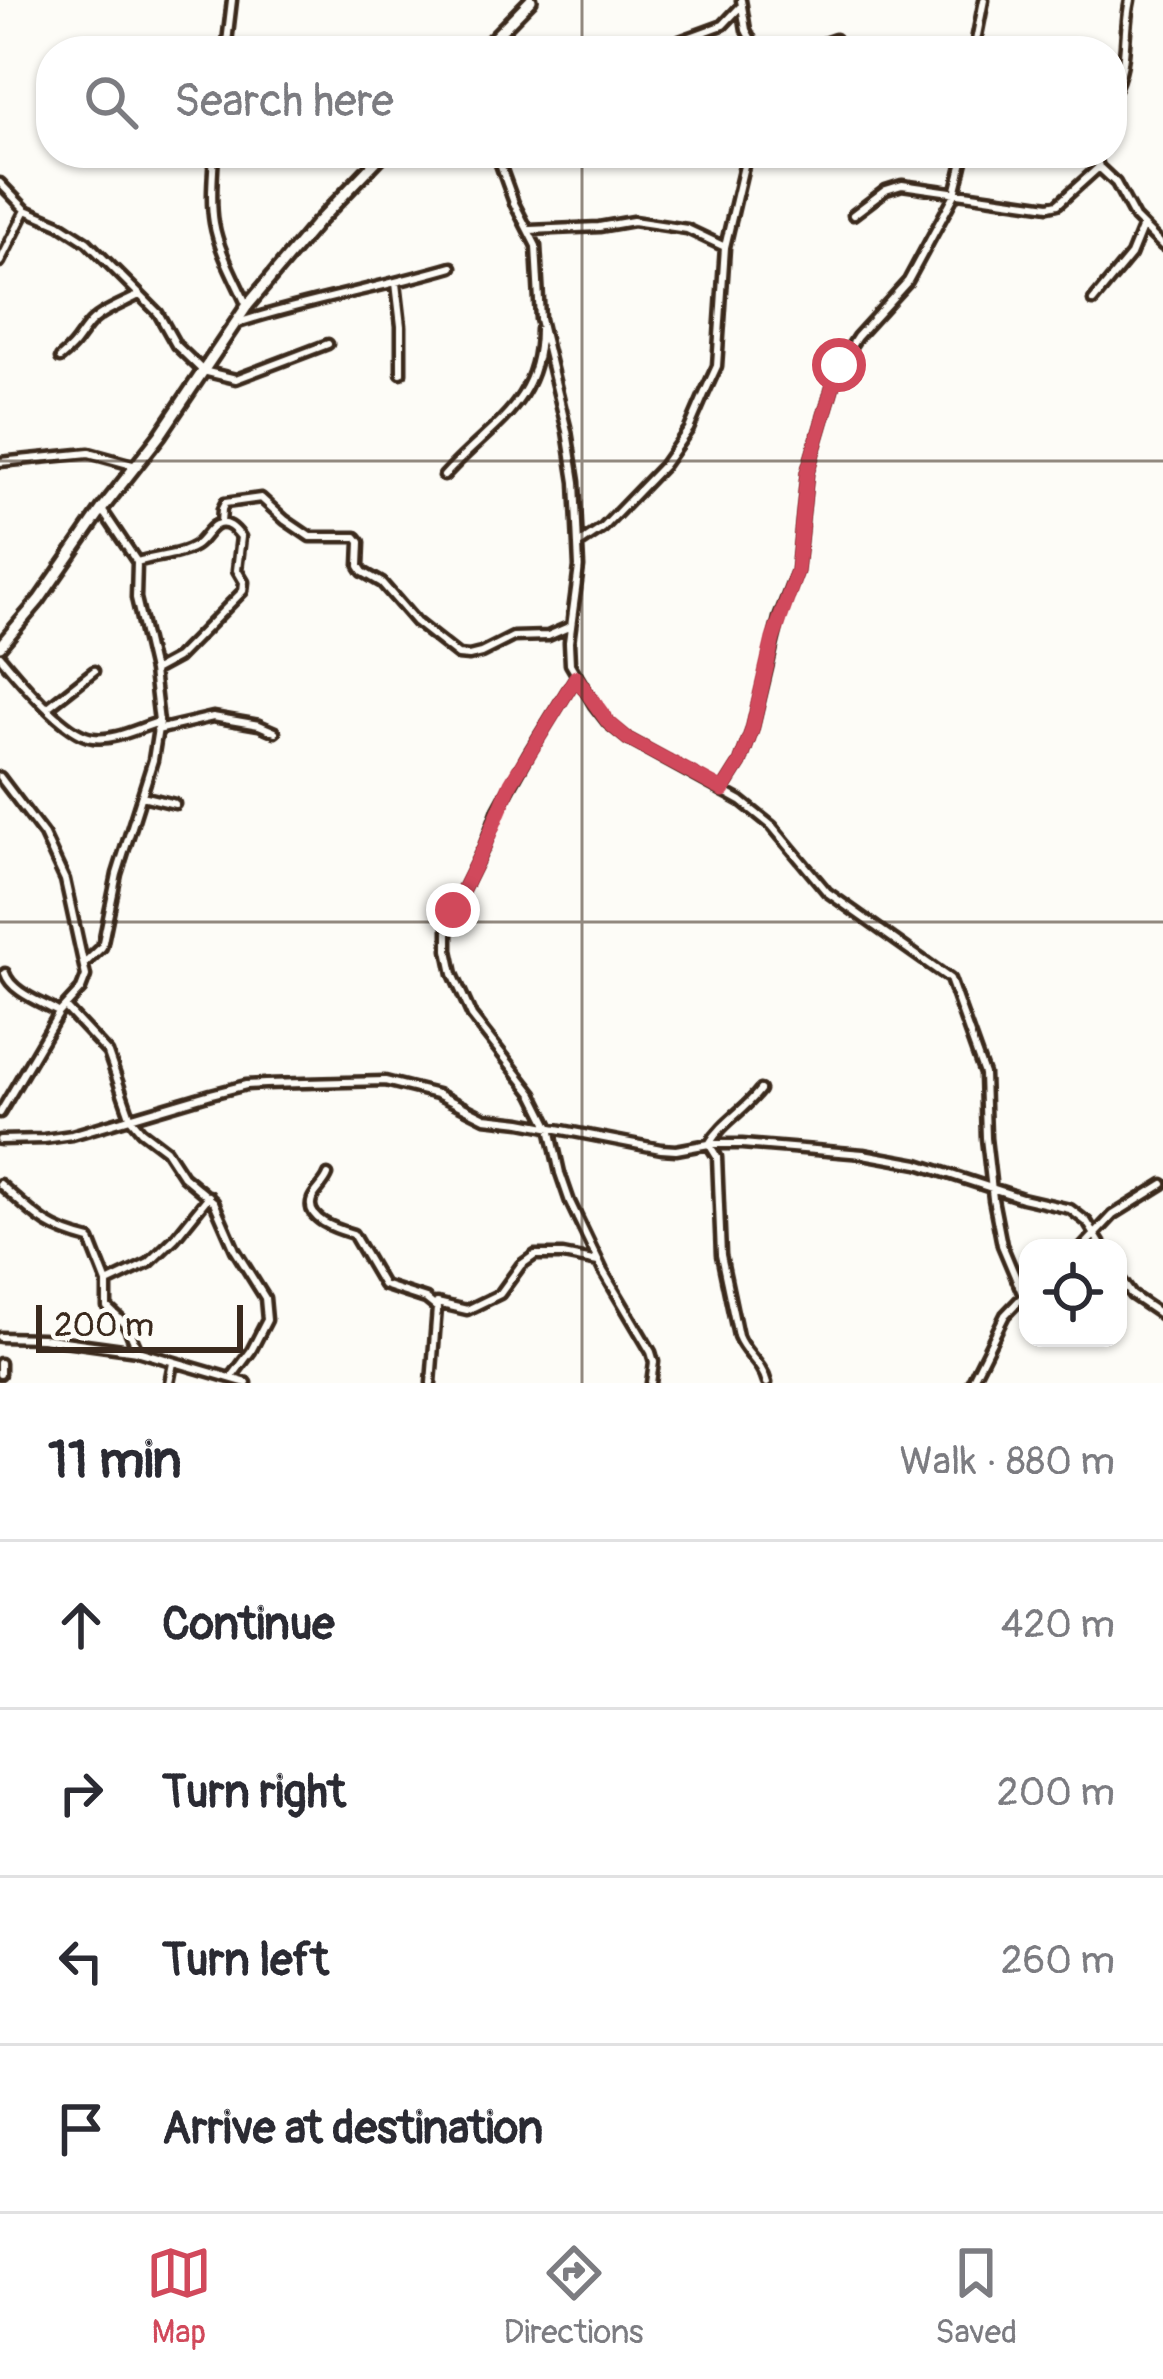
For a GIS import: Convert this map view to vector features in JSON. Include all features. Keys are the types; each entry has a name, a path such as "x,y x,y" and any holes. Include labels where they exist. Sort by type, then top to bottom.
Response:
{"main road":[{"path":"496,36 531,0"},
{"path":"0,646 39,600 247,306 370,168"}],"street":[{"path":"228,36 232,0"},
{"path":"977,36 984,0"},
{"path":"1125,36 1130,0"},
{"path":"693,36 723,25 741,3"},
{"path":"741,3 749,36"},
{"path":"213,168 219,244 247,306"},
{"path":"444,476 510,410 532,381 539,357 536,246 501,168"},
{"path":"579,544 603,528 663,466 689,429 717,365 725,247 743,168"},
{"path":"723,790 752,730 773,639 797,571 807,473 839,365 857,337 908,281 955,194 961,168"},
{"path":"853,214 886,190 902,185 1049,206 1058,204 1098,168"},
{"path":"1100,168 1116,183 1142,228 1163,246"},
{"path":"0,183 26,210 87,242 158,314 176,345 202,371 236,379 328,344"},
{"path":"0,262 26,210"},
{"path":"529,230 634,221 687,229 725,247"},
{"path":"1093,301 1131,255 1142,228"},
{"path":"234,324 452,267"},
{"path":"396,283 400,373"},
{"path":"60,358 78,343 87,326 140,295"},
{"path":"540,319 575,482 580,567 568,651 576,677 608,722 628,739 723,790 772,826 827,892 950,979 984,1074 992,1188 1002,1245 1019,1280"},
{"path":"0,462 89,452 136,466"},
{"path":"221,523 225,503 261,498 310,537 356,537 363,572 382,583 416,622 458,655 481,653 512,637 548,636 571,626"},
{"path":"84,964 102,947 158,726 153,671 136,598 136,562 102,509"},
{"path":"136,562 200,544 221,523 241,537 237,570 244,582 242,591 177,658 153,671"},
{"path":"0,656 48,707 79,734 93,739 213,717 259,724 274,732"},
{"path":"48,707 94,671"},
{"path":"576,677 511,783 453,910 448,950 472,1016 526,1083 550,1128 570,1202 654,1362 651,1383"},
{"path":"0,777 44,835 65,880 86,976 0,1113"},
{"path":"142,796 175,804"},
{"path":"5,973 15,987 62,1010 108,1054 131,1119 166,1150 183,1176 209,1196 221,1216 267,1307 261,1333 231,1378"},
{"path":"0,1140 72,1135 246,1085 385,1081 436,1094 484,1118 670,1150 709,1144 862,1154 918,1163 1070,1209 1088,1222 1099,1239"},
{"path":"709,1144 719,1127 760,1090"},
{"path":"709,1144 717,1157 721,1255 738,1336 767,1383"},
{"path":"328,1175 311,1201 318,1217 353,1234 383,1285 434,1302 467,1310 500,1294 521,1265 536,1255 599,1262"},
{"path":"0,1184 48,1226 90,1240 106,1282 107,1307 127,1326 137,1351"},
{"path":"1090,1239 1113,1215 1163,1184"},
{"path":"996,1209 1005,1193"},
{"path":"106,1282 148,1263 209,1196"},
{"path":"1127,1288 1163,1316"},
{"path":"971,1383 1005,1315 1019,1300"},
{"path":"431,1383 438,1318 434,1302"},
{"path":"0,1336 137,1351 248,1383"},
{"path":"170,1383 173,1361"},
{"path":"0,1363 0,1374"}],"route":[{"path":"453,910 511,783 576,677 608,722 628,739 723,790 732,779 752,730 773,639 797,571 807,473 839,365"}]}
